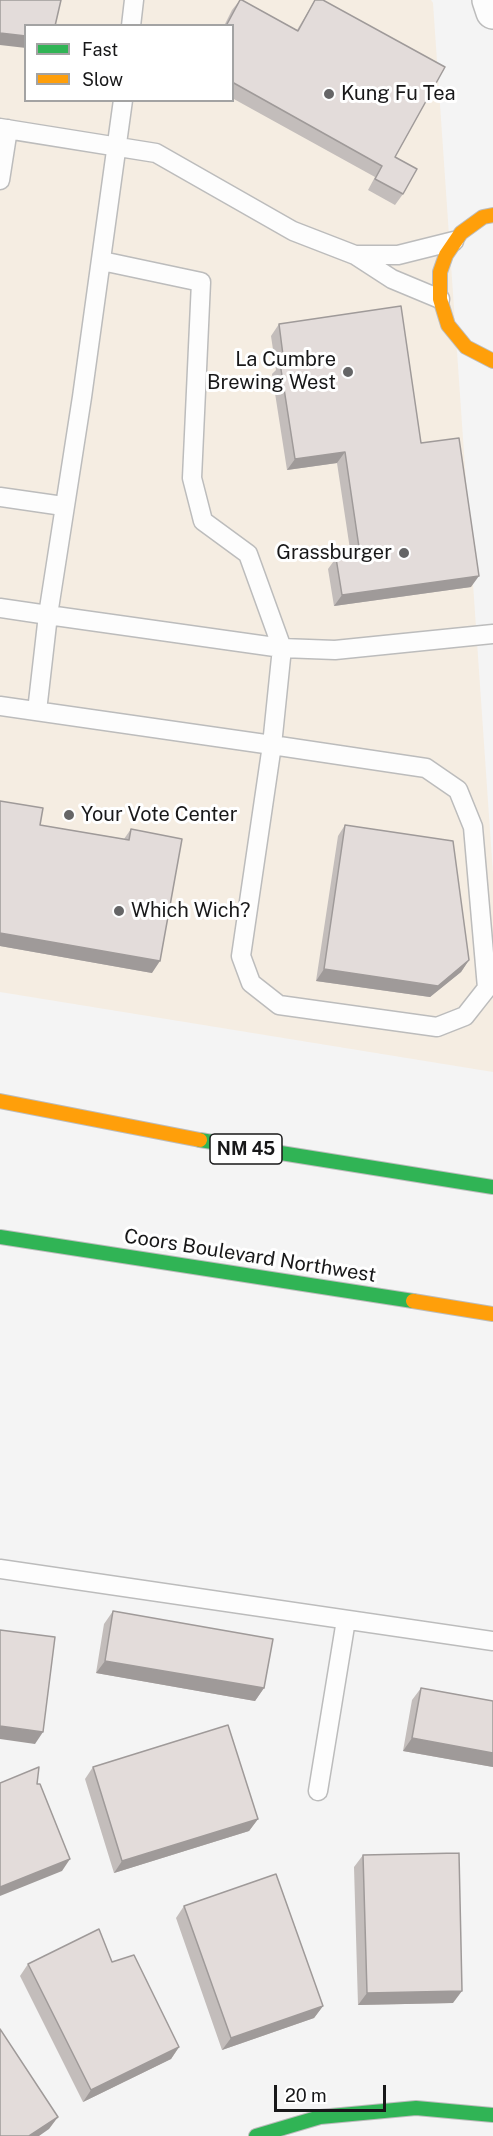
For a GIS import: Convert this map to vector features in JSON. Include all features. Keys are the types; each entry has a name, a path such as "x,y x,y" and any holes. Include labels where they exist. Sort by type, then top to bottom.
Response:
{"main road":[{"path":"493,215 483,217 461,233 446,255 440,272 440,299 448,325 466,347 493,362"},
{"name":"NM 45","path":"0,1101 244,1149 493,1187"},
{"name":"Coors Boulevard Northwest","path":"0,1237 493,1314"},
{"path":"256,2136 320,2117 416,2108 493,2115"}],"street":[{"path":"489,0 493,12"}],"lane":[{"path":"131,24 134,0"},
{"path":"37,711 63,506 102,261 123,102"},
{"path":"0,180 4,128 156,153 293,231 355,255 392,279 440,299"},
{"path":"355,255 398,255 456,241"},
{"path":"0,706 272,745 426,768 458,790 474,827 486,988 465,1016 437,1027 279,1005 251,983 241,956 272,745 282,648 248,554 203,521 192,478 201,282 102,261"},
{"path":"0,497 63,506"},
{"path":"0,608 282,648 335,650 493,634"},
{"path":"0,1569 493,1641"},
{"path":"318,1791 346,1620"}],"shaded area":[{"path":"0,0 431,0 433,3 493,874 493,1072 0,992"}],"building":[{"path":"0,0 61,0 55,24 24,24 24,36 0,33"},
{"path":"242,0 298,31 315,0 323,0 445,67 395,157 417,169 403,194 375,179 382,166 234,83 234,24 227,24"},
{"path":"401,306 421,443 459,438 479,576 342,595 336,558 360,554 345,452 295,459 280,363 284,363 279,324"},
{"path":"0,801 43,808 40,825 129,840 131,829 182,839 160,961 0,933"},
{"path":"345,825 453,841 469,960 438,986 324,969"},
{"path":"113,1611 273,1639 264,1688 105,1661"},
{"path":"0,1630 55,1637 43,1732 0,1726"},
{"path":"421,1688 493,1701 493,1753 412,1738"},
{"path":"228,1725 258,1819 122,1861 93,1767"},
{"path":"39,1767 37,1784 40,1784 70,1859 0,1887 0,1783"},
{"path":"459,1853 462,1991 367,1993 363,1855"},
{"path":"276,1874 323,2006 231,2038 184,1906"},
{"path":"99,1929 112,1962 134,1955 179,2047 91,2090 28,1964"},
{"path":"0,2029 58,2117 29,2136 0,2136"}],"traffic: fast":[{"path":"200,1140 493,1187"},
{"path":"0,1237 413,1301"},
{"path":"256,2136 320,2117 416,2108 493,2115"}],"traffic: slow":[{"path":"493,215 483,217 461,233 446,255 440,272 440,299 448,325 466,347 493,361"},
{"path":"0,1101 200,1140"},
{"path":"413,1301 493,1314"}],"place":[{"name":"Kung Fu Tea","path":"329,94"},
{"name":"La Cumbre Brewing West","path":"348,372"},
{"name":"Grassburger","path":"404,553"},
{"name":"Your Vote Center","path":"69,815"},
{"name":"Which Wich?","path":"119,911"}]}
